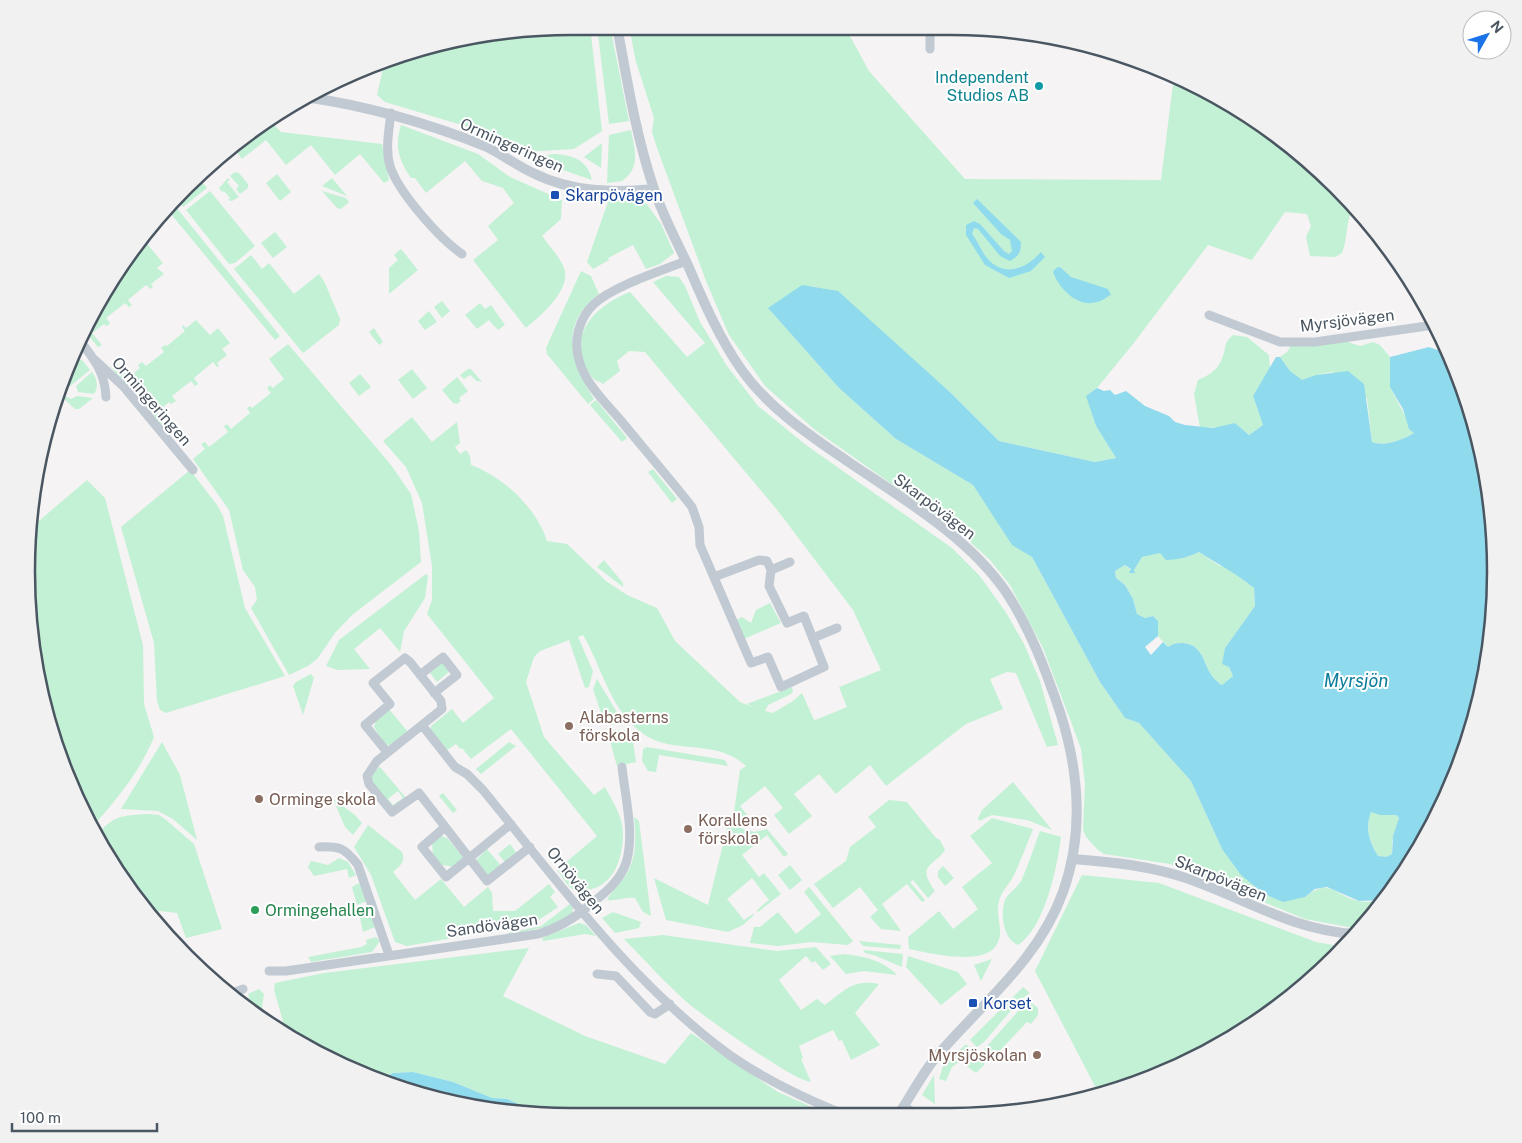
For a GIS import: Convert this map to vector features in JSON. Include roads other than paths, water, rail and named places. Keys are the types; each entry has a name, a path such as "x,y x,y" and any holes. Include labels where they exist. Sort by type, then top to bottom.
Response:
{"street":[{"name":"Skarpövägen","path":"618,35 641,146 654,189 715,326 742,371 759,391 785,416 935,521 977,558 1005,592 1027,629 1049,678 1070,748 1076,780 1078,809 1073,858 1063,892 1049,924 1027,960 935,1058 907,1108"},
{"path":"930,35 930,50"},
{"name":"Ormingeringen","path":"318,99 360,105 391,113 486,147 535,174 592,191 654,189"},
{"path":"391,113 388,154 394,178 446,243 462,254"},
{"path":"686,261 602,297 593,305 582,321 577,345 578,359 584,374 692,507 699,527 700,545 751,663 768,657 781,687 824,667 804,616 787,623 769,586 771,570 767,561 759,560 714,577"},
{"name":"Myrsjövägen","path":"1209,315 1280,342 1314,342 1428,326"},
{"path":"84,347 95,360"},
{"name":"Ormingeringen","path":"95,360 104,376 106,397"},
{"name":"Ormingeringen","path":"95,360 124,387 193,470"},
{"path":"771,570 790,562"},
{"path":"813,638 838,628"},
{"path":"420,675 443,657 457,675 434,693"},
{"path":"387,752 365,725 390,704 373,683 405,658 441,701 442,709 374,764 367,776 369,784 392,812 419,793 444,824 444,828 487,881 530,847"},
{"name":"Ornövägen","path":"422,726 455,767 474,780 606,940 670,1004 711,1040 748,1067 770,1081 829,1108"},
{"name":"Sandövägen","path":"269,971 286,971 538,934 564,925 583,912 613,884 626,863 628,824 622,767"},
{"path":"444,828 422,847 446,877 511,824"},
{"path":"319,847 338,846 350,855 358,865 389,955"},
{"name":"Skarpövägen","path":"1073,858 1114,862 1171,873 1305,927 1347,933"},
{"path":"597,974 616,976 650,1012 655,1014 670,1004"},
{"path":"238,991 243,989"}],"water":[{"path":"977,199 1021,242 1019,253 1010,261 1000,256 978,229 974,228 972,234 984,254 998,267 1013,269 1028,263 1041,252 1045,257 1031,271 1009,278 985,265 966,235 966,225 974,221 980,224 1004,251 1009,254 1012,251 1010,240 1001,234 973,203"},
{"path":"1060,267 1071,277 1108,289 1111,295 1101,301 1090,303 1076,300 1060,285 1053,272 1056,268"},
{"name":"Myrsjön","path":"802,285 838,291 952,394 999,441 1095,462 1116,458 1096,426 1086,396 1097,388 1104,391 1110,390 1115,395 1126,391 1145,406 1169,416 1175,422 1213,428 1235,423 1249,435 1263,425 1253,396 1276,357 1280,357 1290,371 1302,380 1316,375 1348,371 1364,384 1372,442 1382,444 1399,440 1414,433 1409,429 1403,409 1390,387 1390,357 1429,347 1439,351 1459,399 1469,433 1482,501 1486,536 1487,572 1482,642 1469,710 1459,744 1446,777 1432,809 1415,840 1397,870 1374,900 1359,901 1327,887 1315,889 1305,897 1283,902 1264,894 1241,875 1222,849 1191,781 1139,723 1125,718 1100,682 1032,557 1012,545 973,485 896,439 839,388 768,308","holes":["1199,552 1254,588 1255,606 1225,648 1222,664 1229,667 1233,676 1222,685 1212,676 1200,653 1191,645 1179,643 1168,647 1163,642 1151,655 1145,647 1158,636 1158,621 1153,616 1145,618 1137,614 1133,599 1125,585 1116,578 1115,571 1125,565 1131,569 1129,573 1135,573 1134,570 1142,557 1160,553 1166,560 1170,560 1187,557","1371,812 1380,815 1396,815 1399,818 1393,836 1392,854 1386,857 1378,856 1370,840 1368,829"]},
{"path":"413,1072 453,1082 492,1098 507,1099 522,1105 467,1098 433,1090 388,1076 393,1073"}],"place":[{"name":"Independent Studios AB","path":"1039,86"},
{"name":"Skarpövägen","path":"555,195"},
{"name":"Alabasterns förskola","path":"569,726"},
{"name":"Orminge skola","path":"259,799"},
{"name":"Korallens förskola","path":"688,829"},
{"name":"Ormingehallen","path":"255,910"},
{"name":"Korset","path":"973,1003"},
{"name":"Myrsjöskolan","path":"1037,1055"}]}
